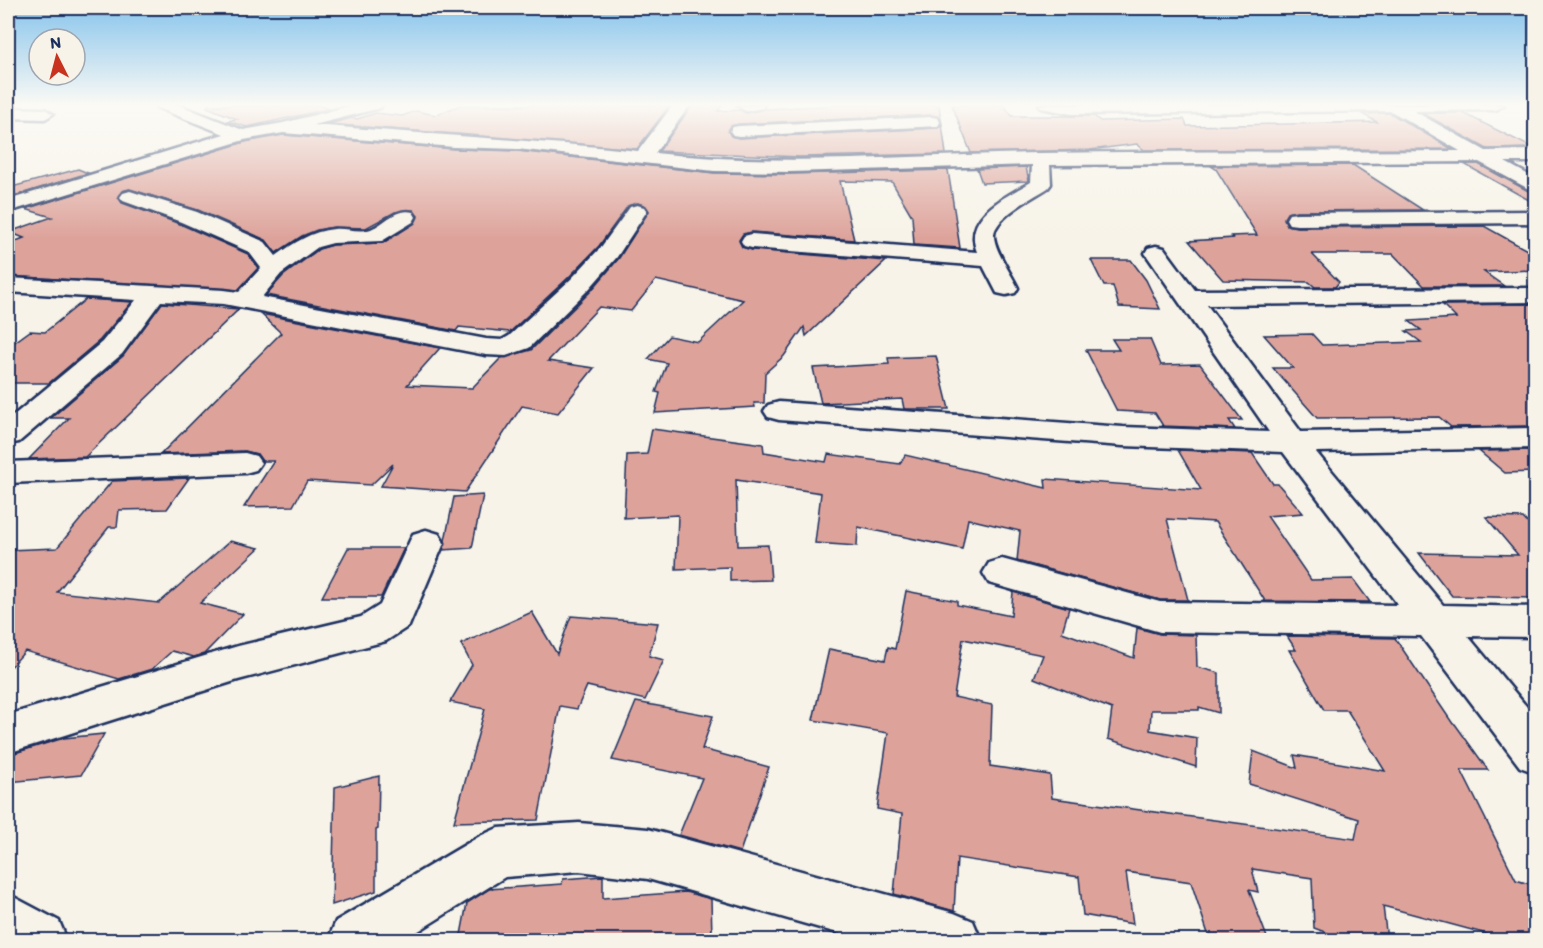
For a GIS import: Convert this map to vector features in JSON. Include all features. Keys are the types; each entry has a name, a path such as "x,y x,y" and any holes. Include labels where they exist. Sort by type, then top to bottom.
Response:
{"street":[{"path":"8,206 194,149"},
{"path":"564,149 714,165 790,166 1041,159 1536,156"},
{"path":"643,158 649,149"},
{"path":"714,165 726,149"},
{"path":"1470,149 1536,186"},
{"path":"1006,288 982,235 986,223 1006,206 1041,184 1041,159"},
{"path":"130,197 189,217 257,247 273,269"},
{"path":"8,285 224,297 486,347 506,348 519,342 580,284 609,252 637,211"},
{"path":"245,301 273,269 310,242 332,236 374,236 405,217"},
{"path":"1297,219 1536,217"},
{"path":"752,241 993,260"},
{"path":"1156,253 1291,441 1536,753"},
{"path":"8,435 112,348 154,293"},
{"path":"1190,298 1536,295"},
{"path":"779,411 886,416 1173,439 1291,441 1536,438"},
{"path":"8,473 245,464"},
{"path":"8,734 238,663 372,630 395,615 426,543"},
{"path":"1002,573 1160,617 1536,622"},
{"path":"355,940 498,853 579,847 648,854 954,940"},
{"path":"8,921 22,933 40,940"}],"building":[{"path":"221,149 517,151 714,173 790,174 948,170 960,248 914,245 912,216 892,182 840,181 854,240 752,232 743,234 739,240 742,247 752,250 886,261 806,336 804,327 784,356 765,373 764,403 754,403 755,407 655,413 660,393 656,392 667,363 648,359 669,336 698,342 743,300 656,280 631,311 599,307 548,361 594,368 558,413 522,406 465,492 381,486 393,464 371,485 307,481 293,506 244,507 274,461 262,461 257,454 245,451 161,454 281,333 261,314 440,348 407,385 472,388 501,358 531,350 591,291 619,258 649,211 646,206 638,203 628,206 599,246 510,332 459,327 456,331 266,295 283,276 319,249 333,245 383,243 415,223 418,216 413,210 395,212 366,228 334,227 317,230 302,236 276,253 266,240 198,210 129,189 122,191 118,196 122,203 180,224 248,254 258,268 238,290 8,276 8,244 24,238 9,232 52,217 25,209"},
{"path":"945,149 946,154 800,157 659,151"},
{"path":"970,149 1096,149 1090,150 971,153"},
{"path":"1143,149 1378,149 1144,150"},
{"path":"1464,164 1478,164 1536,195 1536,204"},
{"path":"1353,165 1423,210 1297,211 1287,213 1284,218 1287,225 1297,227 1484,226 1536,255 1536,270 1484,272 1504,286 1424,286 1393,254 1312,254 1339,282 1335,287 1315,287 1309,282 1223,280 1189,241 1257,235 1216,169 1211,166"},
{"path":"1026,167 1029,181 982,183 977,169"},
{"path":"78,169 88,173 8,198 8,188"},
{"path":"1091,260 1131,260 1146,280 1160,309 1119,307 1113,286 1104,286"},
{"path":"86,299 132,302 100,340 49,383 8,383 8,347 30,331 45,332"},
{"path":"162,303 239,309 85,457 29,459 69,418 51,418 123,356"},
{"path":"1532,304 1536,307 1536,426 1451,427 1439,417 1317,418 1273,368 1293,368 1264,335 1312,334 1322,345 1421,342 1406,331 1421,330 1409,321 1456,318 1443,305"},
{"path":"1112,339 1150,339 1161,365 1200,364 1242,420 1229,420 1235,429 1163,426 1155,413 1117,411 1086,350 1119,350"},
{"path":"936,356 949,409 904,409 902,399 821,403 813,368 889,364 888,358"},
{"path":"652,429 763,444 764,452 826,462 828,454 900,464 905,455 1046,488 1045,479 1201,490 1178,450 1252,453 1273,484 1278,484 1303,513 1267,516 1311,580 1353,579 1370,602 1265,601 1215,522 1167,519 1188,600 1160,600 1017,561 1020,531 968,519 962,549 858,527 857,546 815,543 821,493 736,480 738,546 768,545 771,580 730,581 730,567 676,569 678,515 624,518 627,455 647,454"},
{"path":"1536,450 1536,472 1505,473 1479,451"},
{"path":"189,478 167,509 119,510 117,527 109,527 57,592 159,603 230,541 259,548 200,603 243,614 204,654 194,657 172,651 152,669 119,679 25,651 8,670 8,550 57,548 112,481"},
{"path":"483,495 472,548 443,550 454,497"},
{"path":"1486,517 1523,518 1536,532 1536,598 1452,596 1419,553 1518,555"},
{"path":"348,548 404,548 381,597 322,597"},
{"path":"906,591 957,601 957,605 1011,616 1013,592 1069,608 1062,632 1134,658 1137,628 1160,634 1196,635 1197,667 1219,673 1219,713 1199,707 1199,710 1151,710 1150,730 1197,738 1196,767 1108,739 1112,709 1034,678 1043,655 963,639 954,697 992,705 990,766 1050,775 1052,798 1355,839 1359,819 1249,784 1253,751 1297,768 1294,755 1385,771 1347,710 1324,710 1289,650 1296,650 1287,636 1395,638 1453,724 1488,770 1461,770 1516,880 1536,886 1536,940 1509,940 1383,906 1387,940 1346,940 1314,928 1312,878 1252,869 1258,892 1249,890 1268,940 1210,940 1191,882 1126,872 1133,924 1083,915 1079,877 957,858 954,911 894,894 902,814 877,809 888,733 813,720 829,649 885,660 888,647 895,649"},
{"path":"532,612 557,654 571,616 658,623 649,656 664,660 645,700 587,686 577,709 560,706 538,820 454,822 485,709 450,702 472,665 461,644"},
{"path":"636,702 713,716 702,749 769,767 740,852 679,835 702,778 612,760"},
{"path":"104,734 81,775 8,782 8,755 64,738"},
{"path":"379,776 376,891 332,905 335,787"},
{"path":"603,876 603,898 686,892 711,899 712,937 664,940 460,940 467,903 489,889 562,884 563,879"}]}
